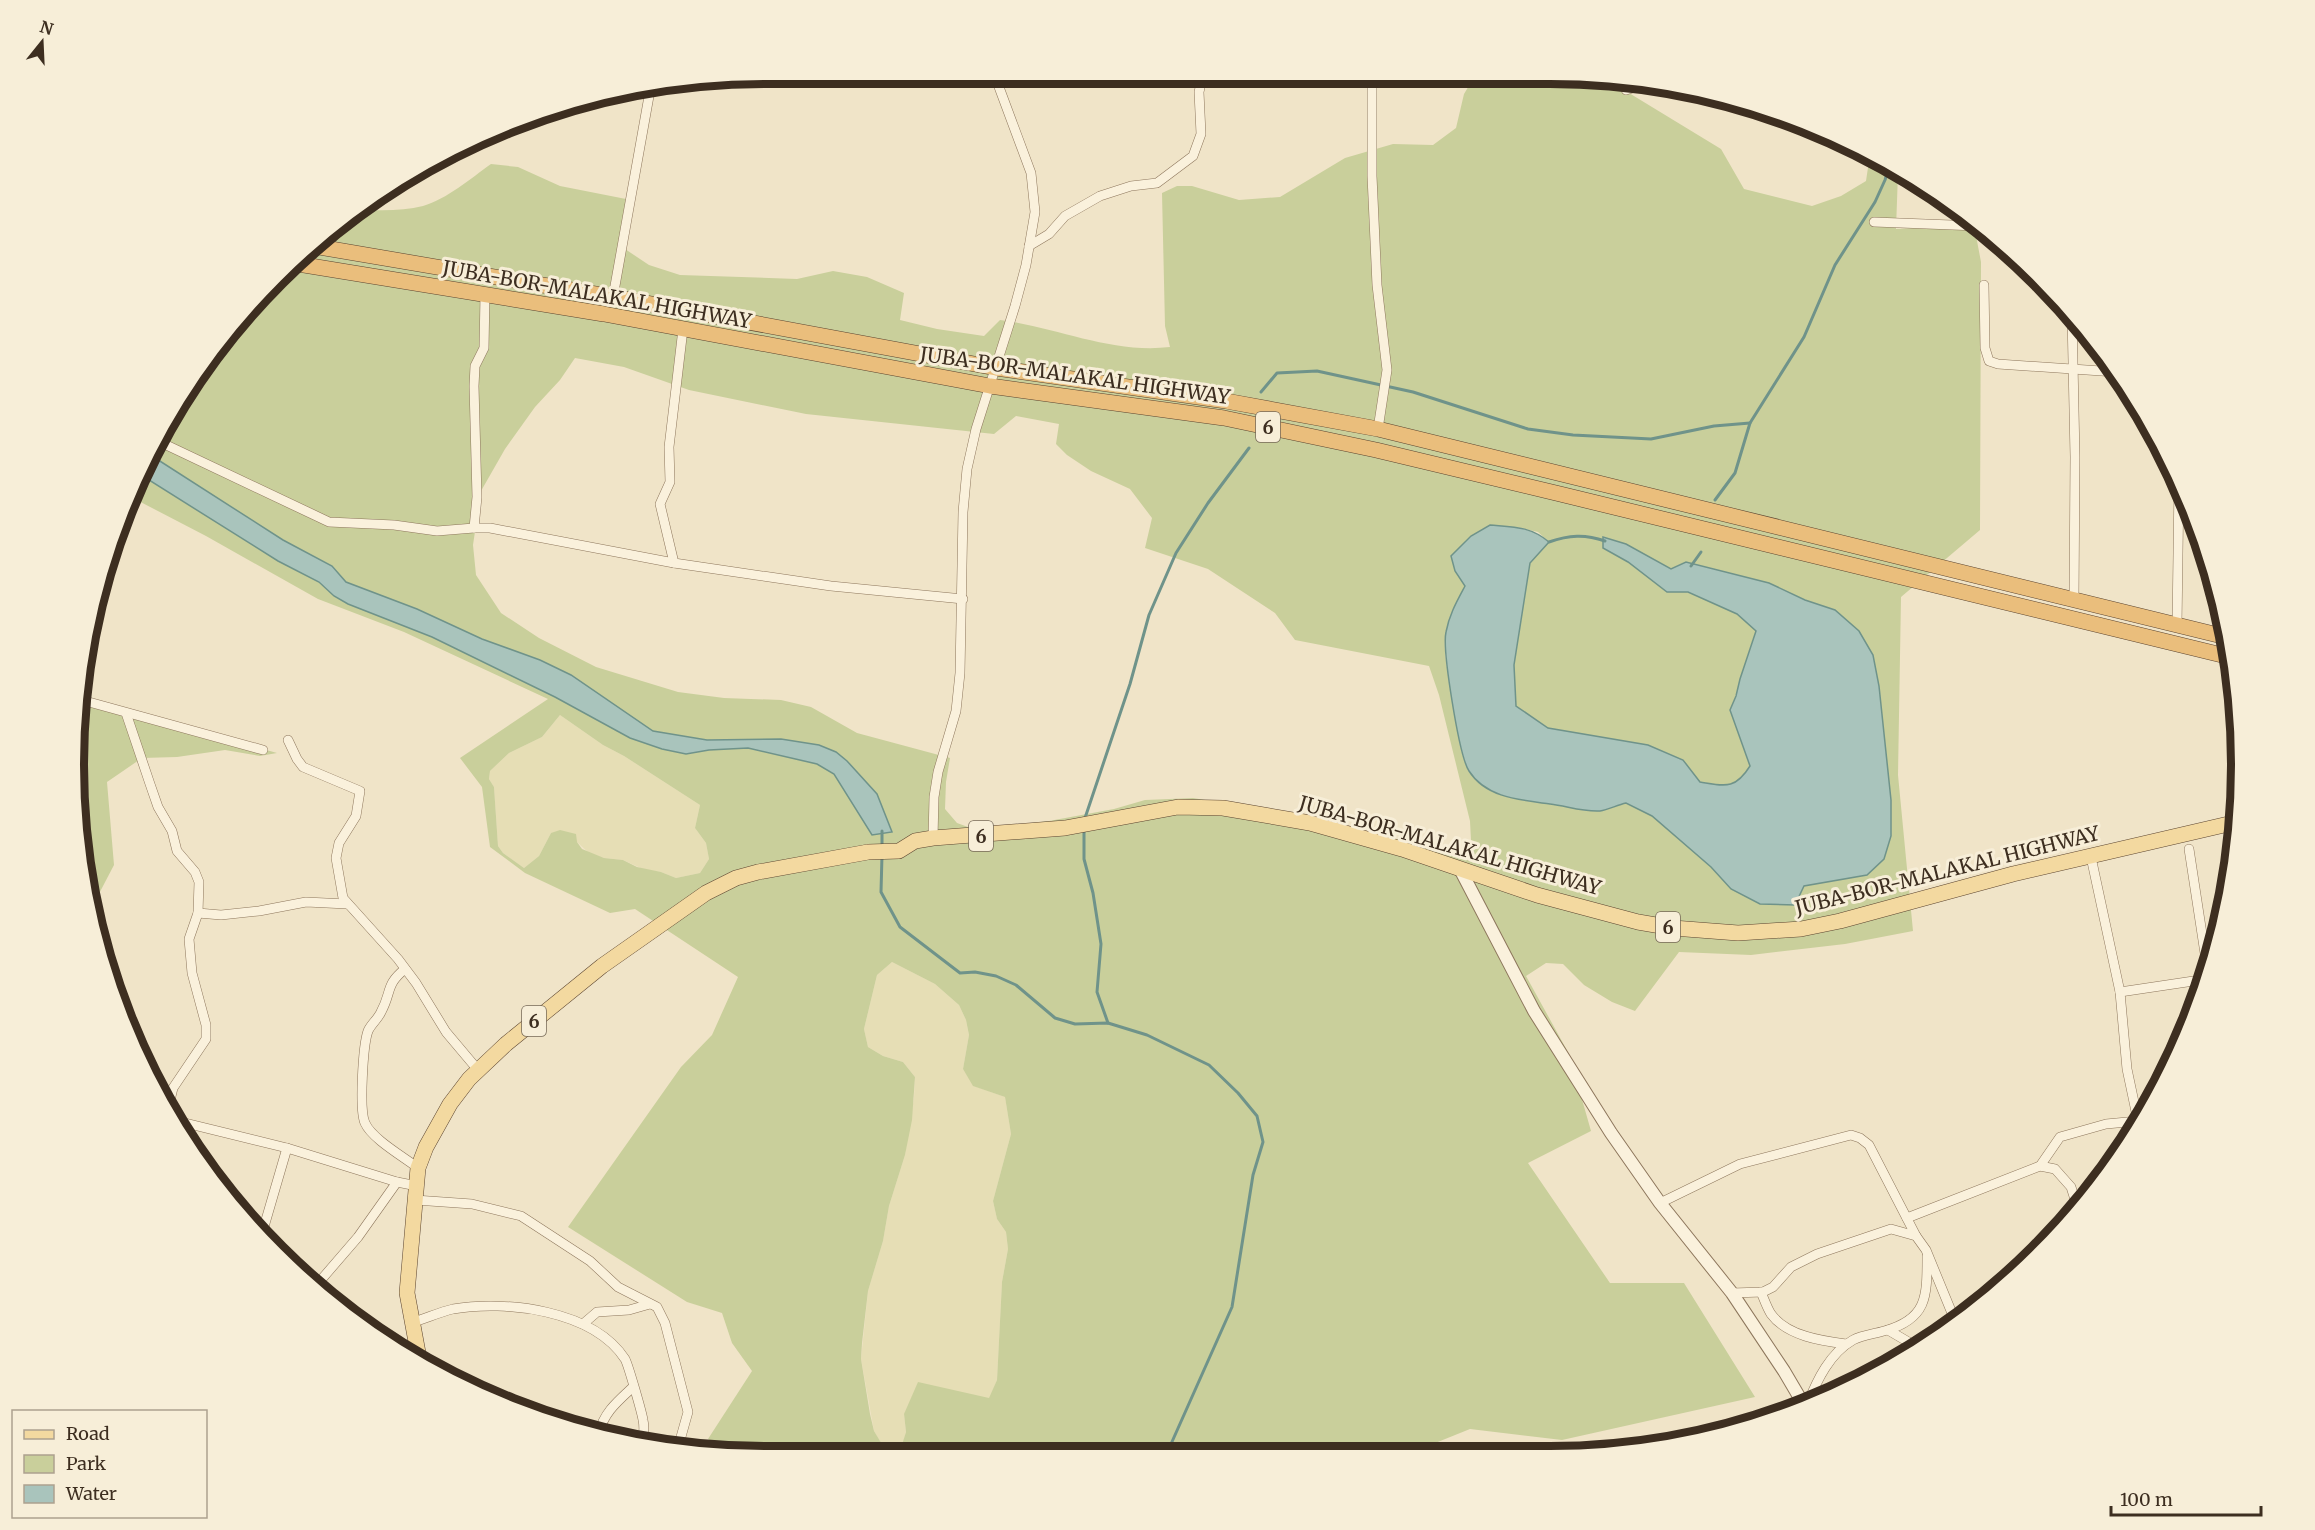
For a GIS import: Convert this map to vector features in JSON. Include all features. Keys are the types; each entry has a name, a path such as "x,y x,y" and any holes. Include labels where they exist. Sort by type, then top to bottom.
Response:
{"highway":[{"name":"JUBA-BOR-MALAKAL HIGHWAY","path":"323,248 613,297 996,368 1226,400 1378,429 1902,556 2219,636"},
{"name":"JUBA-BOR-MALAKAL HIGHWAY","path":"303,265 683,329 990,386 1224,418 1376,450 2222,655"}],"main road":[{"name":"JUBA-BOR-MALAKAL HIGHWAY","path":"418,1351 407,1293 418,1168 426,1147 450,1104 478,1070 506,1044 602,966 706,892 736,878 868,852 899,851 915,841 933,838 1065,828 1178,807 1223,808 1310,823 1402,849 1538,895 1638,921 1673,928 1738,933 1800,929 1840,921 2013,874 2228,824"}],"street":[{"path":"933,838 934,797 938,772 956,711 960,673 963,512 967,469 976,429 1016,306 1035,212 1031,173 998,84"},
{"path":"1029,246 1050,234 1065,216 1100,196 1131,186 1157,183 1193,156 1201,134 1199,92 1201,84"},
{"path":"1372,84 1372,176 1377,285 1387,370 1378,429"},
{"path":"613,297 650,94"},
{"path":"1874,222 1966,226"},
{"path":"1984,285 1985,348 1989,361 1998,364 2105,371"},
{"path":"474,528 477,497 474,386 475,366 483,348 485,295"},
{"path":"2072,328 2075,457 2074,600"},
{"path":"674,563 660,504 670,482 669,447 683,329"},
{"path":"165,443 329,522 394,525 437,531 490,528 674,563 831,586 963,599"},
{"path":"2177,626 2179,503"},
{"path":"87,701 264,750"},
{"path":"126,712 153,791 172,831 177,851 195,872 199,882 198,913 189,939 192,973 206,1026 206,1039 174,1088 171,1098"},
{"path":"288,740 303,767 319,776 360,791 356,816 339,843 336,858 343,898 405,969 446,1032 478,1070"},
{"path":"2189,849 2205,952"},
{"path":"2091,857 2120,992 2127,1069 2137,1110"},
{"path":"1460,869 1534,1011 1611,1133 1660,1203 1732,1293 1802,1398"},
{"path":"198,913 221,915 306,902 347,904"},
{"path":"405,969 393,979 382,1010 368,1033 361,1086 362,1108 365,1124 374,1135 418,1168"},
{"path":"2120,992 2196,981"},
{"path":"2040,1166 2060,1137 2106,1124 2130,1122"},
{"path":"186,1123 287,1148 396,1182 416,1193 521,1216 590,1261 618,1287 657,1307 665,1323 688,1412 680,1440"},
{"path":"1660,1203 1740,1164 1851,1135 1860,1138 1869,1145 1916,1236 1926,1250 1952,1314"},
{"path":"264,1226 287,1148"},
{"path":"1907,1218 2040,1166 2055,1169 2071,1188 2075,1199"},
{"path":"320,1281 358,1237 396,1182"},
{"path":"1732,1293 1761,1292 1773,1287 1791,1268 1816,1254 1891,1229 1916,1236"},
{"path":"1810,1394 1816,1382 1838,1351 1846,1344 1856,1338 1909,1322 1922,1308 1927,1279 1926,1250"},
{"path":"1761,1292 1771,1313 1782,1325 1808,1336 1846,1344"},
{"path":"583,1324 597,1312 629,1310 650,1304"},
{"path":"414,1322 451,1310 484,1306 525,1308 583,1324 614,1345 627,1361 644,1421 643,1435"},
{"path":"1888,1330 1910,1343"},
{"path":"601,1426 608,1411 633,1387"}],"shaded area":[{"path":"560,715 603,745 700,805 695,828 706,843 709,859 700,873 676,878 661,872 645,870 623,860 604,858 589,853 577,842 551,833 539,856 524,868 503,853 498,846 494,787 489,779 490,771 509,753 542,737"},
{"path":"892,962 935,984 959,1005 966,1020 969,1035 963,1069 974,1086 1005,1097 1011,1134 993,1201 997,1219 1006,1232 1008,1249 1002,1282 997,1380 990,1398 904,1414 906,1432 902,1446 882,1446 874,1431 861,1359 868,1291 883,1241 889,1206 905,1155 915,1077 903,1062 883,1056 868,1047 864,1029 877,975"}],"green space":[{"path":"1470,84 1595,85 1621,88 1721,149 1744,189 1812,206 1841,196 1866,181 1869,163 1898,179 1896,229 1966,225 1976,234 1981,262 1980,530 1901,597 1898,775 1913,931 1845,944 1751,955 1679,952 1635,1011 1612,1002 1584,985 1563,964 1546,963 1526,976 1569,1054 1591,1131 1528,1163 1610,1283 1684,1283 1755,1397 1562,1440 1470,1429 1428,1446 902,1446 906,1432 904,1414 918,1382 989,1398 997,1380 1002,1282 1008,1249 1006,1232 997,1219 993,1201 1011,1134 1005,1097 973,1086 963,1069 969,1035 966,1020 959,1005 935,984 892,962 877,975 864,1029 868,1047 883,1056 903,1062 915,1077 912,1120 905,1155 889,1206 883,1241 868,1291 862,1343 861,1359 870,1414 874,1431 883,1446 716,1445 708,1439 752,1371 732,1343 722,1313 687,1302 568,1227 681,1067 712,1035 738,977 635,909 610,913 525,873 490,847 482,787 460,758 548,699 404,632 318,599 138,500 147,479 278,561 319,582 334,596 348,604 432,637 555,697 630,738 686,754 748,748 817,764 834,774 872,835 877,794 847,761 781,739 707,740 653,731 571,676 540,660 482,639 417,609 346,582 332,566 283,540 157,459 175,424 225,350 253,316 283,283 350,225 371,210 407,209 432,203 450,194 491,164 518,167 560,186 626,199 622,247 649,265 680,275 797,279 833,271 867,277 904,293 900,320 937,329 984,336 1000,320 1105,343 1148,348 1170,347 1165,326 1162,193 1177,186 1192,186 1239,200 1280,197 1345,158 1393,144 1433,145 1456,128 1464,94","holes":["575,358 624,367 689,390 806,414 994,434 1016,416 1059,424 1056,444 1067,455 1091,471 1130,489 1152,518 1145,548 1208,569 1275,613 1295,640 1429,666 1439,695 1470,821 1472,860 1323,820 1193,798 1145,800 1114,809 1049,821 991,828 968,827 957,823 945,809 950,758 857,733 811,707 781,700 724,698 678,692 596,667 539,638 501,613 476,575 473,545 481,491 505,449 535,407 560,380","1517,527 1538,532 1549,542 1530,563 1514,665 1516,706 1548,728 1648,745 1683,760 1700,782 1716,785 1734,783 1745,774 1750,766 1730,710 1756,631 1737,614 1688,592 1667,592 1628,562 1604,549 1650,558 1671,569 1686,562 1769,583 1805,600 1835,610 1859,631 1873,655 1879,686 1891,800 1891,836 1831,880 1804,886 1731,889 1711,867 1652,816 1626,803 1602,810 1587,811 1505,796 1494,792 1476,780 1466,764 1458,734 1446,664 1446,632 1450,616 1465,588","560,715 603,745 700,805 695,828 706,843 709,859 700,873 676,878 637,867 623,860 604,858 582,849 577,842 576,834 560,830 551,833 539,856 524,868 503,853 498,846 494,787 489,779 490,771 509,753 542,737"]},
{"path":"87,700 277,753 260,756 225,750 177,757 142,758 107,782 114,865 97,898 85,810 84,765"}],"water":[{"path":"157,459 283,540 332,566 346,582 417,609 482,639 540,660 571,675 653,731 707,740 781,739 819,745 836,752 877,794 892,832 872,835 834,774 817,764 748,748 686,754 630,738 555,697 432,637 348,604 334,596 319,582 278,561 147,479"},
{"path":"1490,525 1528,530 1549,542 1530,563 1514,665 1516,706 1548,728 1648,745 1683,760 1700,782 1716,785 1734,783 1745,774 1750,766 1730,710 1756,631 1737,614 1688,592 1667,592 1628,562 1603,548 1603,537 1626,544 1671,569 1686,562 1769,583 1805,600 1835,610 1859,631 1873,655 1879,686 1891,800 1891,836 1884,859 1867,875 1804,886 1795,905 1760,904 1731,889 1711,867 1652,816 1626,803 1600,811 1581,810 1505,796 1494,792 1476,780 1465,761 1456,725 1445,642 1449,620 1465,586 1455,571 1451,556 1471,536"}],"waterway":[{"path":"1715,500 1735,473 1750,423 1804,337 1835,265 1875,202 1887,173"},
{"path":"1261,392 1277,373 1317,371 1413,392 1528,429 1573,435 1651,439 1714,426 1750,423"},
{"path":"1085,818 1130,684 1149,615 1176,553 1208,503 1249,448"},
{"path":"1549,542 1577,536 1605,541"},
{"path":"1691,566 1701,552"},
{"path":"1084,828 1084,859 1093,893 1101,944 1097,992 1108,1023"},
{"path":"882,831 882,846"},
{"path":"882,855 881,892 900,927 960,973 975,972 996,976 1016,985 1055,1018 1075,1024 1108,1023 1147,1035 1209,1065 1238,1093 1257,1116 1263,1142 1253,1175 1232,1307 1170,1446"}]}
